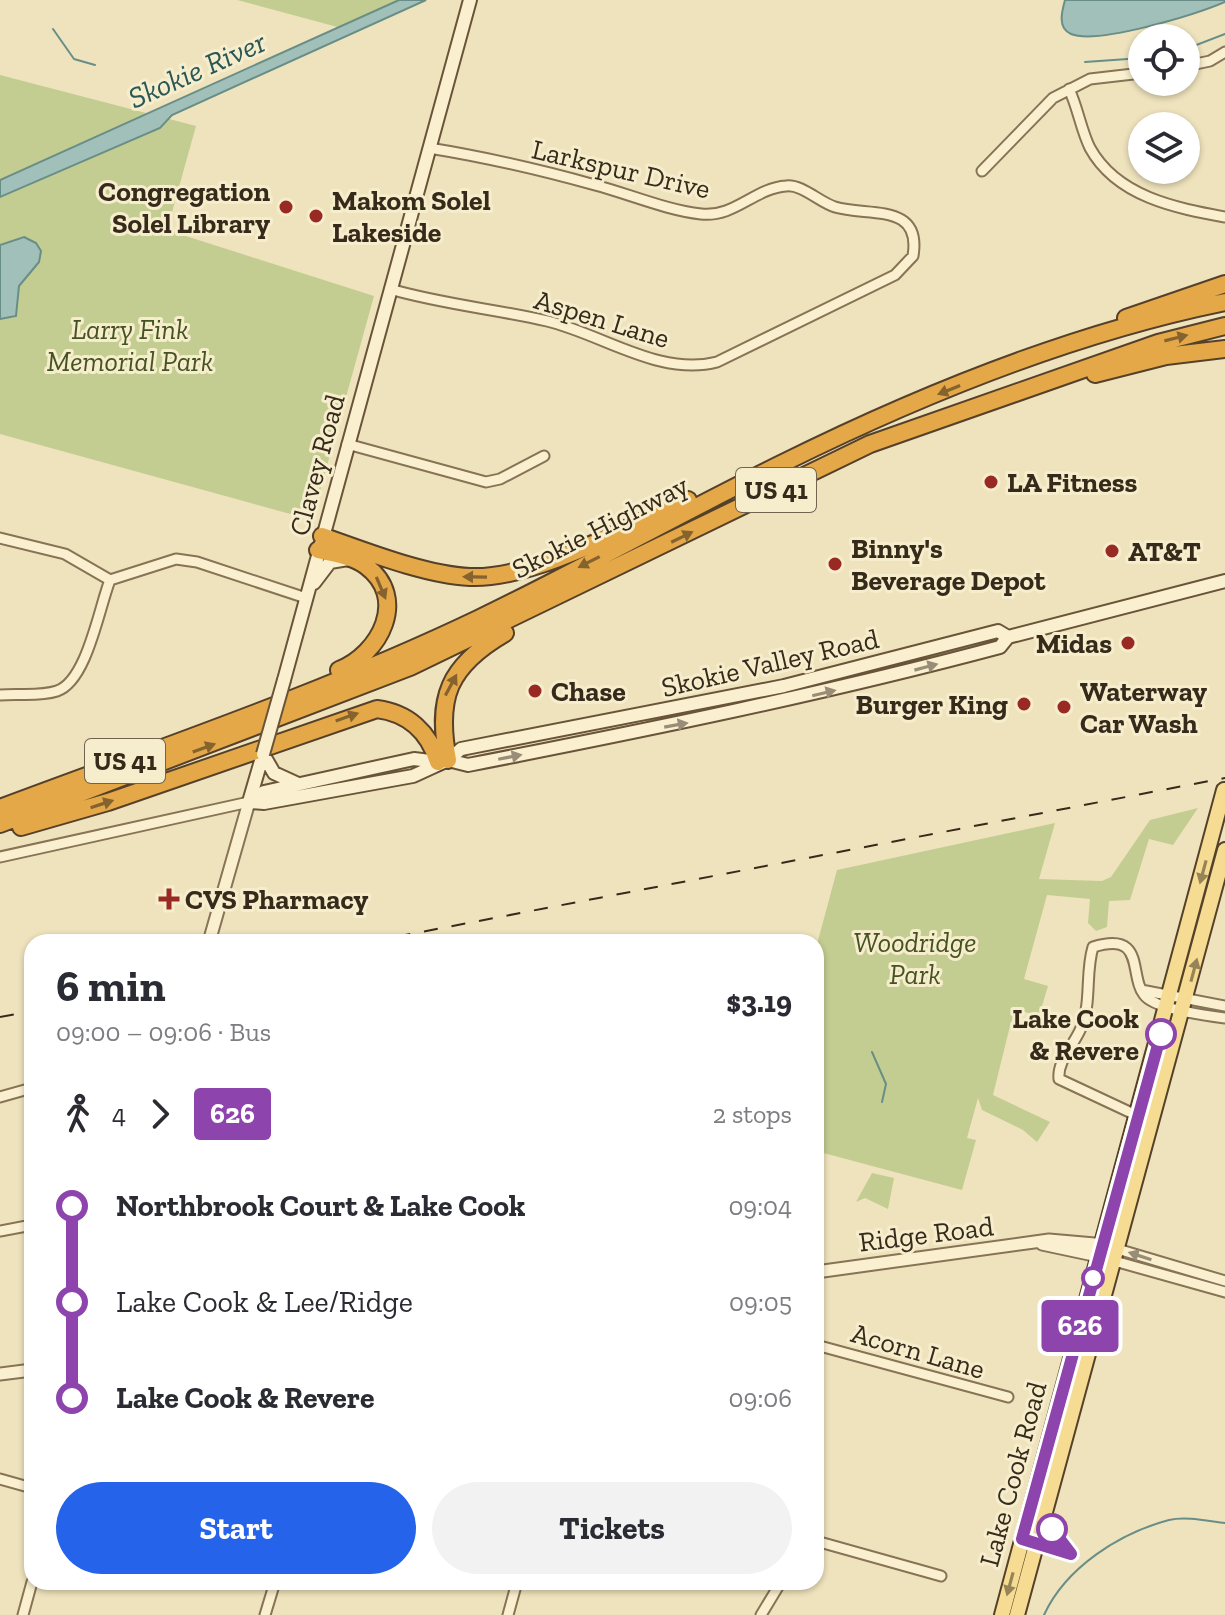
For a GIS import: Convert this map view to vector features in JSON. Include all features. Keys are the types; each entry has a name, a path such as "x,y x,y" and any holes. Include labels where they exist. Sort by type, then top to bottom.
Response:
{"highway":[{"path":"1021,361 1086,332 1225,284"},
{"name":"Skokie Highway","path":"0,808 417,647 782,463 1021,361 1225,302"},
{"name":"Skokie Highway","path":"0,824 410,667 870,444 1158,343 1225,326"},
{"path":"943,416 1166,356 1225,349"},
{"path":"320,543 452,576 494,576 545,561 782,463"},
{"path":"142,755 211,720 345,668 371,650 385,624 385,597 373,573 355,559 320,543"},
{"path":"443,761 442,707 449,686 464,665 488,643 612,571"},
{"path":"0,833 108,802 377,709 402,714 413,722 443,761"}],"main road":[{"name":"Clavey Road","path":"249,802 470,0"},
{"path":"307,597 330,562 355,559"},
{"name":"Skokie Valley Road","path":"249,802 264,792 414,759 470,764 851,687 1000,647 1008,637 1225,581"},
{"name":"Skokie Valley Road","path":"249,802 264,803 413,776 461,749 784,686 998,631 1008,637"},
{"path":"847,672 851,687"},
{"path":"784,686 787,701"},
{"path":"263,754 274,773 301,785"},
{"name":"Lake Cook Road","path":"1002,1615 1177,1003 1224,790"},
{"name":"Lake Cook Road","path":"1017,1615 1138,1116 1225,850"}],"street":[{"path":"1200,63 1225,52"},
{"path":"982,171 1037,110 1090,79 1128,75"},
{"path":"1069,89 1089,145 1105,169 1154,201 1225,217"},
{"name":"Larkspur Drive","path":"429,148 574,179 700,214 722,213 787,185 833,206 890,214"},
{"name":"Aspen Lane","path":"390,289 565,326 674,365 706,365 749,347 903,269 913,256 913,236 904,221 890,214"},
{"path":"347,444 486,482 500,479 544,456"},
{"path":"0,538 65,554 110,580 176,559 197,562 239,579 307,597"},
{"path":"0,695 54,692 74,679 85,658 110,580"},
{"name":"Skokie Valley Road","path":"0,857 249,802"},
{"name":"Clavey Road","path":"211,934 249,802"},
{"path":"1138,1116 1059,1079 1058,1071 1081,1028 1090,994 1093,947 1104,944 1129,950 1135,957 1141,990 1225,1018"},
{"path":"1177,1003 1225,1006"},
{"path":"0,1097 24,1090"},
{"path":"0,1231 24,1226"},
{"name":"Ridge Road","path":"824,1271 1069,1240 1107,1252"},
{"path":"1107,1252 1225,1281"},
{"path":"1107,1252 1225,1292"},
{"name":"Acorn Lane","path":"824,1347 1008,1397"},
{"path":"0,1374 24,1371"},
{"path":"0,1479 24,1486"},
{"path":"824,1543 941,1576"},
{"path":"23,1615 30,1590"},
{"path":"265,1615 273,1590"},
{"path":"508,1615 515,1590"},
{"path":"761,1615 776,1590"}],"green space":[{"path":"237,0 399,0 341,28"},
{"name":"Larry Fink Memorial Park","path":"0,75 196,126 167,230 374,296 312,520 0,434"},
{"name":"Woodridge Park","path":"1198,808 1173,845 1149,839 1130,900 1109,901 1107,927 1096,931 1088,923 1090,899 1047,895 1024,979 1048,986 1039,1016 1018,1010 1011,1022 993,1095 1050,1122 1037,1142 1023,1130 982,1110 978,1098 967,1138 976,1140 962,1190 824,1153 824,934 820,934 837,870 1055,823 1039,879 1102,881 1111,877 1150,820"},
{"path":"872,1173 894,1178 888,1209 865,1198 856,1202"}],"water":[{"path":"399,0 426,0 172,115 160,128 0,197 0,180"},
{"path":"1065,0 1225,0 1158,24 1128,24 1128,31 1103,35 1071,34 1064,28"},
{"path":"24,237 36,243 41,251 39,262 19,286 16,316 0,319 0,245"}],"waterway":[{"path":"53,29 74,59 95,65"},
{"path":"1200,44 1225,34"},
{"path":"1085,62 1128,59"},
{"path":"872,1052 886,1084 882,1102"},
{"path":"1044,1615 1080,1567 1114,1543 1169,1520 1197,1519 1225,1523"}],"railway":[{"path":"411,934 1225,778"},
{"path":"0,1017 24,1012"}],"bus line":[{"name":"626","path":"1052,1529 1058,1541 1071,1554 1022,1539 1161,1034"}],"place":[{"name":"Congregation Solel Library","path":"286,207"},
{"name":"Makom Solel Lakeside","path":"316,216"},
{"name":"LA Fitness","path":"991,482"},
{"name":"AT&T","path":"1112,551"},
{"name":"Binny's Beverage Depot","path":"835,564"},
{"name":"Midas","path":"1128,643"},
{"name":"Chase","path":"535,691"},
{"name":"Burger King","path":"1024,704"},
{"name":"Waterway Car Wash","path":"1064,707"},
{"name":"CVS Pharmacy","path":"169,899"},
{"name":"Lake Cook & Revere","path":"1161,1034"}],"water label":[{"name":"Skokie River","path":"197,70"}]}
